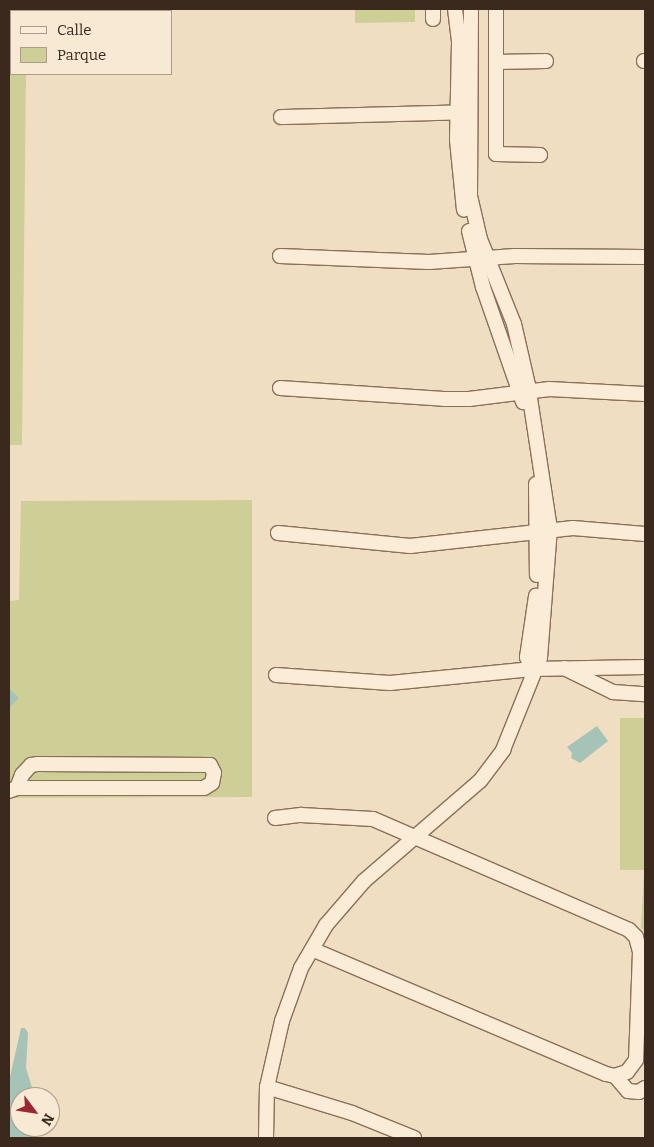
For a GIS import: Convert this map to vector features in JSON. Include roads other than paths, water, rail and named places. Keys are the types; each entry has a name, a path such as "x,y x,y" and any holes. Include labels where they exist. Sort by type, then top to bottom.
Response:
{"street":[{"path":"266,1138 267,1088 282,1021 301,968 326,925 364,881 480,781 503,750 532,669 540,658 544,530 514,324 482,258 470,196 465,112 455,9"},
{"path":"465,112 471,9"},
{"path":"496,9 496,154 540,155"},
{"path":"496,62 546,61"},
{"path":"281,116 465,112"},
{"path":"280,256 429,262 482,258 645,257"},
{"path":"280,388 444,399 549,389 645,394"},
{"path":"278,533 410,546 573,528 645,534"},
{"path":"563,667 613,692 645,694"},
{"path":"276,675 390,683 563,667 645,668"},
{"path":"37,764 210,766 214,773 212,783 204,788 13,789 22,775 37,764"},
{"path":"275,818 302,815 373,819 629,930 636,937 640,952 640,1063 627,1072 615,1076"},
{"path":"312,949 615,1076 628,1090 639,1092 645,1088"},
{"path":"267,1088 352,1113 414,1138"}]}
